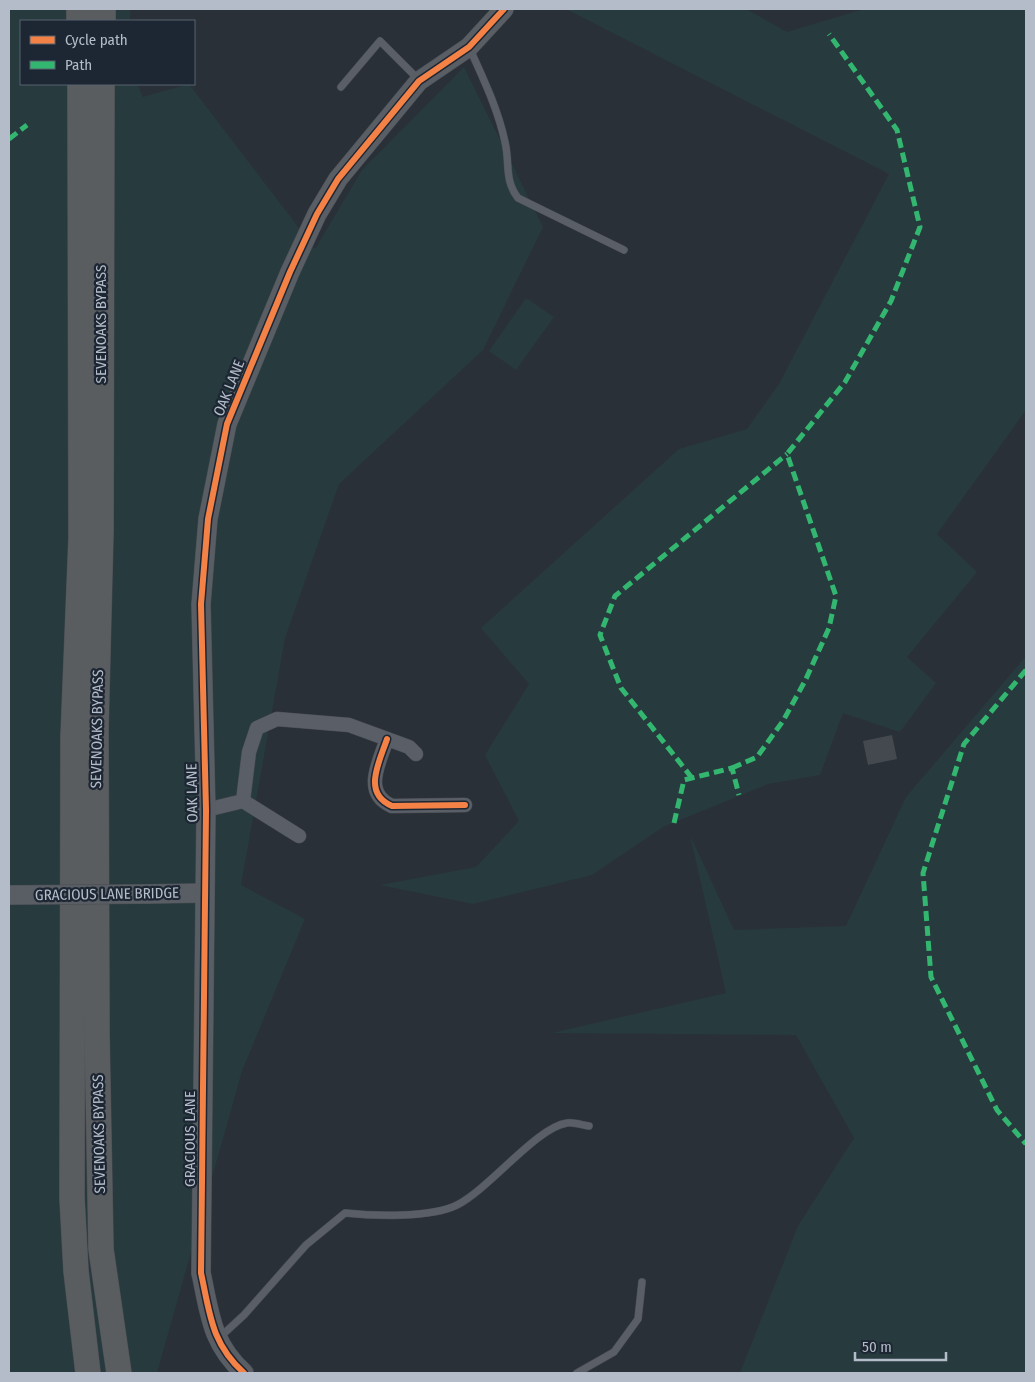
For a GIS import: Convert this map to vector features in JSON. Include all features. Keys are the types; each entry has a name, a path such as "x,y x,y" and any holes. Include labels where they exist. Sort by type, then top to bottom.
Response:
{"highway":[{"name":"SEVENOAKS BYPASS","path":"80,85 81,538 72,737 72,1188 76,1271 88,1373"},
{"name":"SEVENOAKS BYPASS","path":"102,85 101,522 96,730 97,1043 101,1248 119,1373"}],"street":[{"name":"OAK LANE","path":"205,893 206,810 201,604 208,519 227,424 290,272 317,214 338,179 360,150 419,81 469,47 504,9"},
{"path":"243,801 249,752 257,728 277,719 349,726 409,748 416,754"},
{"path":"387,739 374,779 374,788 383,802 392,806 465,806"},
{"path":"206,810 243,801 276,824 299,836"},
{"name":"GRACIOUS LANE BRIDGE","path":"9,895 205,893"},
{"name":"GRACIOUS LANE","path":"205,893 201,1273 216,1339 234,1364 244,1373"}],"lane":[{"path":"340,87 380,41 419,81"},
{"path":"469,47 491,95 505,143 510,187 518,198 624,250"},
{"path":"216,1339 226,1334 306,1246 345,1213 394,1216 446,1209 479,1191 546,1132 566,1123 589,1126"},
{"path":"577,1373 614,1352 638,1318 642,1282"}],"green space":[{"path":"9,9 130,9 130,20 20,20 20,85 137,85 143,97 190,85 315,249 362,170 464,67 543,227 483,350 339,484 285,638 241,885 305,919 242,1071 157,1373 9,1373"},
{"path":"566,9 746,9 787,32 864,9 1026,10 1026,410 937,534 977,572 907,657 936,683 900,732 843,713 820,775 768,784 663,827 592,875 473,904 380,885 476,867 519,821 485,755 529,684 481,628 679,449 747,429 779,384 889,174"},
{"path":"526,298 554,317 516,370 489,351"},
{"path":"1026,656 1026,1373 740,1373 798,1226 854,1138 796,1035 552,1033 726,993 690,835 734,930 846,926 906,797"}],"building":[{"path":"892,735 897,759 868,765 863,741"}],"marked path":[{"path":"732,768 757,757 783,721 805,681 829,628 836,596 787,454 845,382 891,301 920,227 897,130 829,34"},
{"path":"9,139 27,125"},
{"path":"692,778 621,688 600,635 615,596 787,454"},
{"path":"1026,670 964,744 923,873 931,977 997,1110 1026,1144"},
{"path":"674,823 684,780 732,768 739,795"}],"cycle path":[{"path":"244,1373 233,1362 218,1339 213,1327 201,1273 206,810 201,604 208,519 227,424 290,272 317,214 338,179 419,81 469,47 504,9"},
{"path":"387,739 375,777 377,793 383,800 392,806 465,805"}]}
